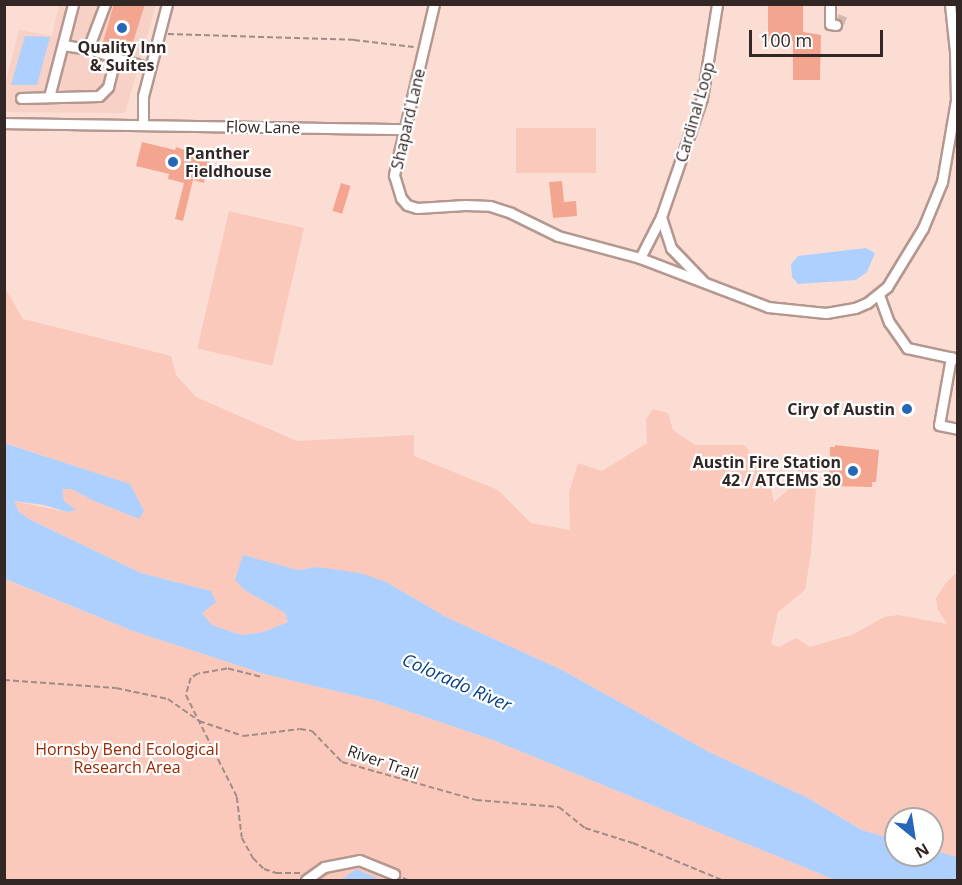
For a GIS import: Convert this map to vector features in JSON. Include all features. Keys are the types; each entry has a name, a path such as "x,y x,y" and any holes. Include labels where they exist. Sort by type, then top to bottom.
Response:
{"street":[{"path":"49,98 73,4"},
{"path":"88,49 105,4"},
{"path":"143,125 143,96 167,4"},
{"name":"Shapard Lane","path":"434,4 394,175 400,198 407,205 428,208 465,205 490,206 511,213 558,236 640,258"},
{"name":"Cardinal Loop","path":"640,258 661,217 702,98 717,4"},
{"path":"830,4 833,21"},
{"path":"640,258 768,307 826,313 855,308 879,296 887,287 922,228 942,182 956,100 955,23 950,4"},
{"path":"63,45 88,49 149,68"},
{"path":"21,98 99,96 104,93 115,58"},
{"name":"Flow Lane","path":"4,123 404,129"},
{"path":"661,217 671,248 705,283"},
{"path":"879,296 889,322 907,348 954,358 939,425 957,429"},
{"path":"308,879 324,867 359,860 393,874"}],"path":[{"path":"159,33 354,40 424,48"},
{"path":"260,677 227,669 198,674 191,678 186,695 237,797 243,838 254,858 270,871 306,873 308,879"},
{"name":"River Trail","path":"4,680 116,688 168,699 199,721 243,736 300,729 312,731 342,762 476,800 559,807 585,828 633,843 722,880"}],"shaded area":[{"path":"59,5 156,5 125,113 5,112 5,84 19,30 52,36"}],"green space":[{"path":"516,128 596,128 596,173 516,173"},
{"path":"229,211 304,228 272,366 197,348"},
{"path":"5,288 23,319 171,356 176,375 196,397 297,441 414,435 414,456 498,490 531,523 570,530 569,493 578,463 602,471 647,443 646,419 653,409 668,413 673,430 695,445 744,445 775,482 771,490 774,502 789,489 799,467 807,465 817,476 811,553 805,590 778,612 771,644 779,647 796,638 810,647 854,634 884,617 898,615 947,624 938,610 936,598 946,583 955,574 957,575 957,857 944,853 944,807 884,807 884,836 862,830 806,797 709,752 562,670 446,617 386,582 317,567 298,570 243,555 246,591 285,613 288,622 263,632 241,635 212,625 201,613 211,591 141,573 31,520 19,512 14,501 67,512 75,510 64,501 61,489 71,489 139,519 129,484 5,443"},
{"name":"Hornsby Bend Ecological Research Area","path":"4,579 133,631 264,674 378,701 493,740 835,880 5,880"}],"water":[{"path":"25,36 50,37 37,85 11,85"},
{"path":"866,248 875,253 867,272 856,280 798,284 792,277 791,264 798,256"},
{"name":"Colorado River","path":"4,443 130,484 144,511 139,519 71,489 62,489 64,501 76,510 67,512 44,505 14,501 19,512 31,520 141,573 211,591 216,602 202,613 212,625 241,635 263,632 288,622 285,613 246,591 235,580 243,555 298,570 317,567 360,573 386,582 446,617 562,670 709,752 806,797 862,830 884,836 884,867 944,867 944,853 957,857 957,880 835,880 493,740 378,701 264,674 133,631 5,579"},
{"path":"356,869 381,880 341,880"}],"building":[{"name":"Quality Inn & Suites","path":"114,4 145,4 129,55 102,46"},
{"path":"768,4 803,4 803,32 821,35 820,80 793,80 793,41 768,41"},
{"name":"Panther Fieldhouse","path":"142,142 175,150 176,147 210,159 204,183 193,180 183,221 175,219 184,183 168,179 169,174 136,166"},
{"path":"562,181 564,202 576,201 577,216 553,218 549,182"},
{"path":"341,183 351,186 342,214 333,211"},
{"name":"Austin Fire Station 42 / ATCEMS 30","path":"835,445 879,450 876,482 872,482 872,487 829,486 830,447 835,447"}],"tunnel":[{"path":"837,18 848,22"}],"place":[{"name":"Quality Inn & Suites","path":"122,28"},
{"name":"Panther Fieldhouse","path":"173,162"},
{"name":"Ciry of Austin","path":"907,409"},
{"name":"Austin Fire Station 42 / ATCEMS 30","path":"853,471"}]}
